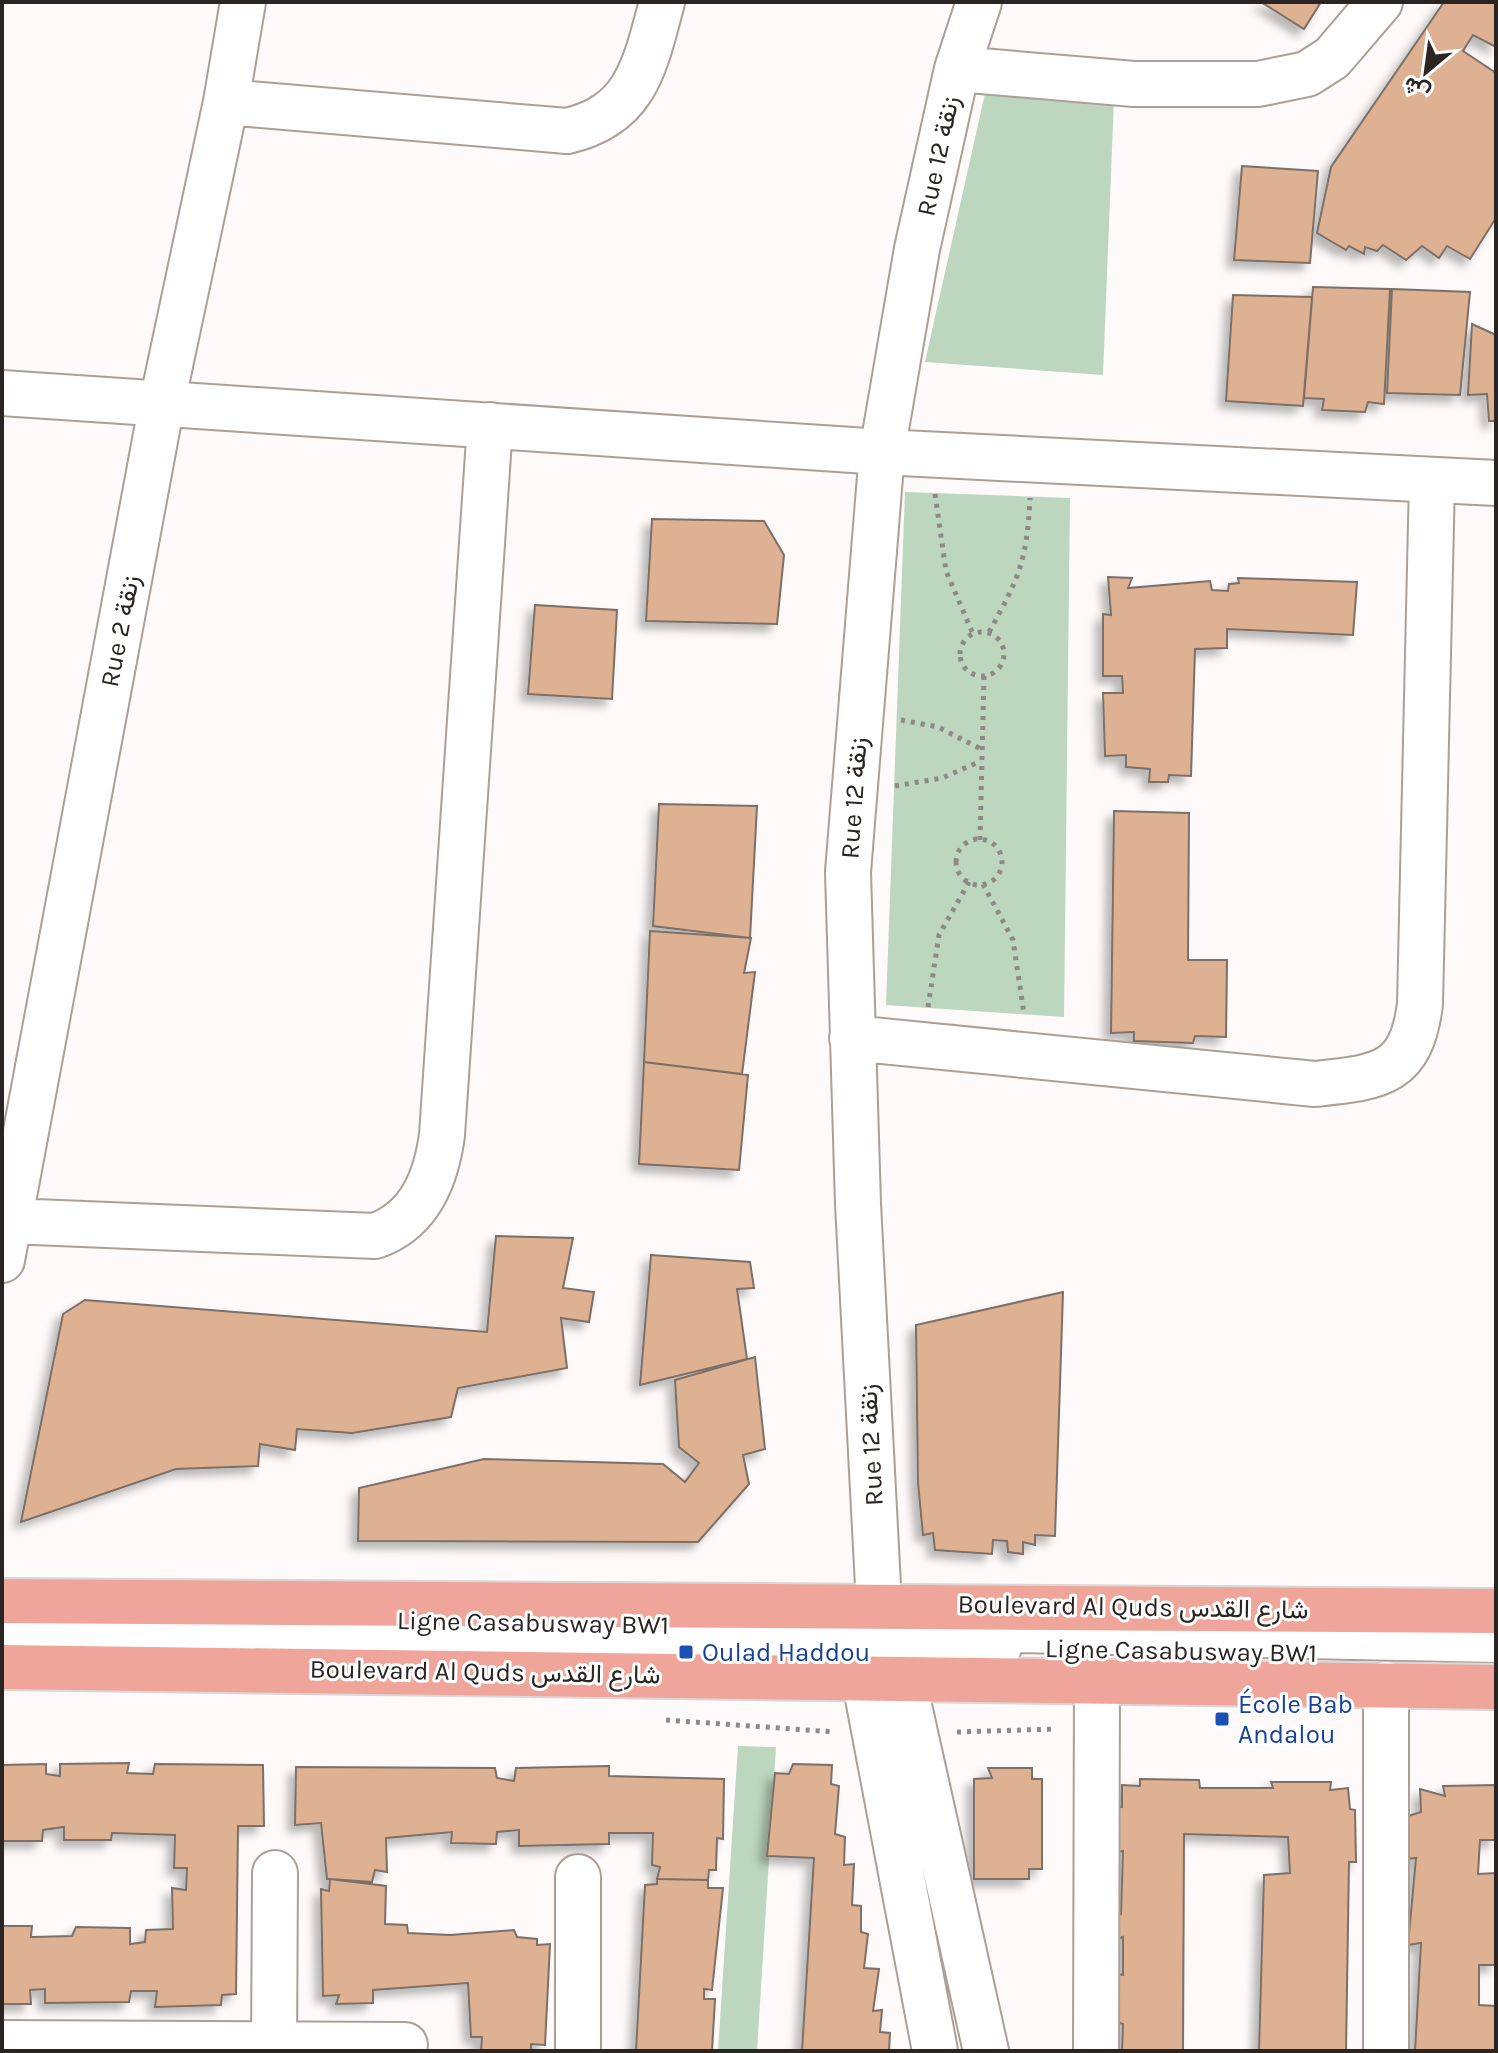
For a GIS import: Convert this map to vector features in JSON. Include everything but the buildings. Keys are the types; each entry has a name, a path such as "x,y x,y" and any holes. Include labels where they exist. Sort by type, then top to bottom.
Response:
{"main road":[{"name":"Boulevard Al Quds شارع القدس","path":"2,1601 881,1643 1097,1679 1496,1687"},
{"name":"Boulevard Al Quds شارع القدس","path":"2,1667 881,1643 1496,1611"}],"street":[{"name":"Rue 2 زنقة","path":"6,1241 162,403 226,102 243,2"},
{"path":"226,102 567,131 595,125 615,113 628,96 662,2"},
{"name":"Rue 12 زنقة","path":"881,1643 852,1038 848,872 882,452 917,249 957,69 979,2"},
{"path":"957,69 1134,84 1258,84 1307,74 1332,58 1380,2"},
{"path":"2,393 882,452 1496,483"},
{"path":"6,1241 375,1236 394,1229 427,1192 437,1168 442,1135 490,425"},
{"path":"852,1038 1315,1084 1359,1079 1397,1063 1416,1037 1420,1004 1432,480"},
{"name":"Ligne Casabusway BW1","path":"2,1614 881,1643 1496,1640"},
{"name":"Ligne Casabusway BW1","path":"2,1633 881,1643 1496,1656"},
{"path":"881,1643 935,2051"},
{"path":"881,1643 986,2051"},
{"path":"1096,2051 1097,1679"},
{"path":"1386,1684 1386,2051"},
{"path":"274,2047 275,1873"},
{"path":"578,1877 578,2051"},
{"path":"2,2043 274,2047 405,2045"}],"path":[{"path":"935,493 946,571 973,634"},
{"path":"989,632 1020,577 1028,538 1030,497"},
{"path":"989,632 1003,644 1005,658 997,671 984,676 970,673 961,661 961,646 973,634 989,632"},
{"path":"980,840 984,676"},
{"path":"896,720 938,727 982,750"},
{"path":"894,786 942,778 982,761"},
{"path":"980,840 996,847 1002,861 998,874 983,884 969,882 957,867 958,852 968,841 980,840"},
{"path":"928,1008 939,935 969,882"},
{"path":"983,884 1013,940 1024,1015"}],"green space":[{"path":"986,89 1114,98 1103,375 925,362"},
{"path":"905,492 1070,498 1064,1017 886,1005"},
{"path":"738,1746 776,1747 757,2051 718,2051"}],"place":[{"name":"Oulad Haddou","path":"686,1652"},
{"name":"École Bab Andalou","path":"1222,1719"}]}
